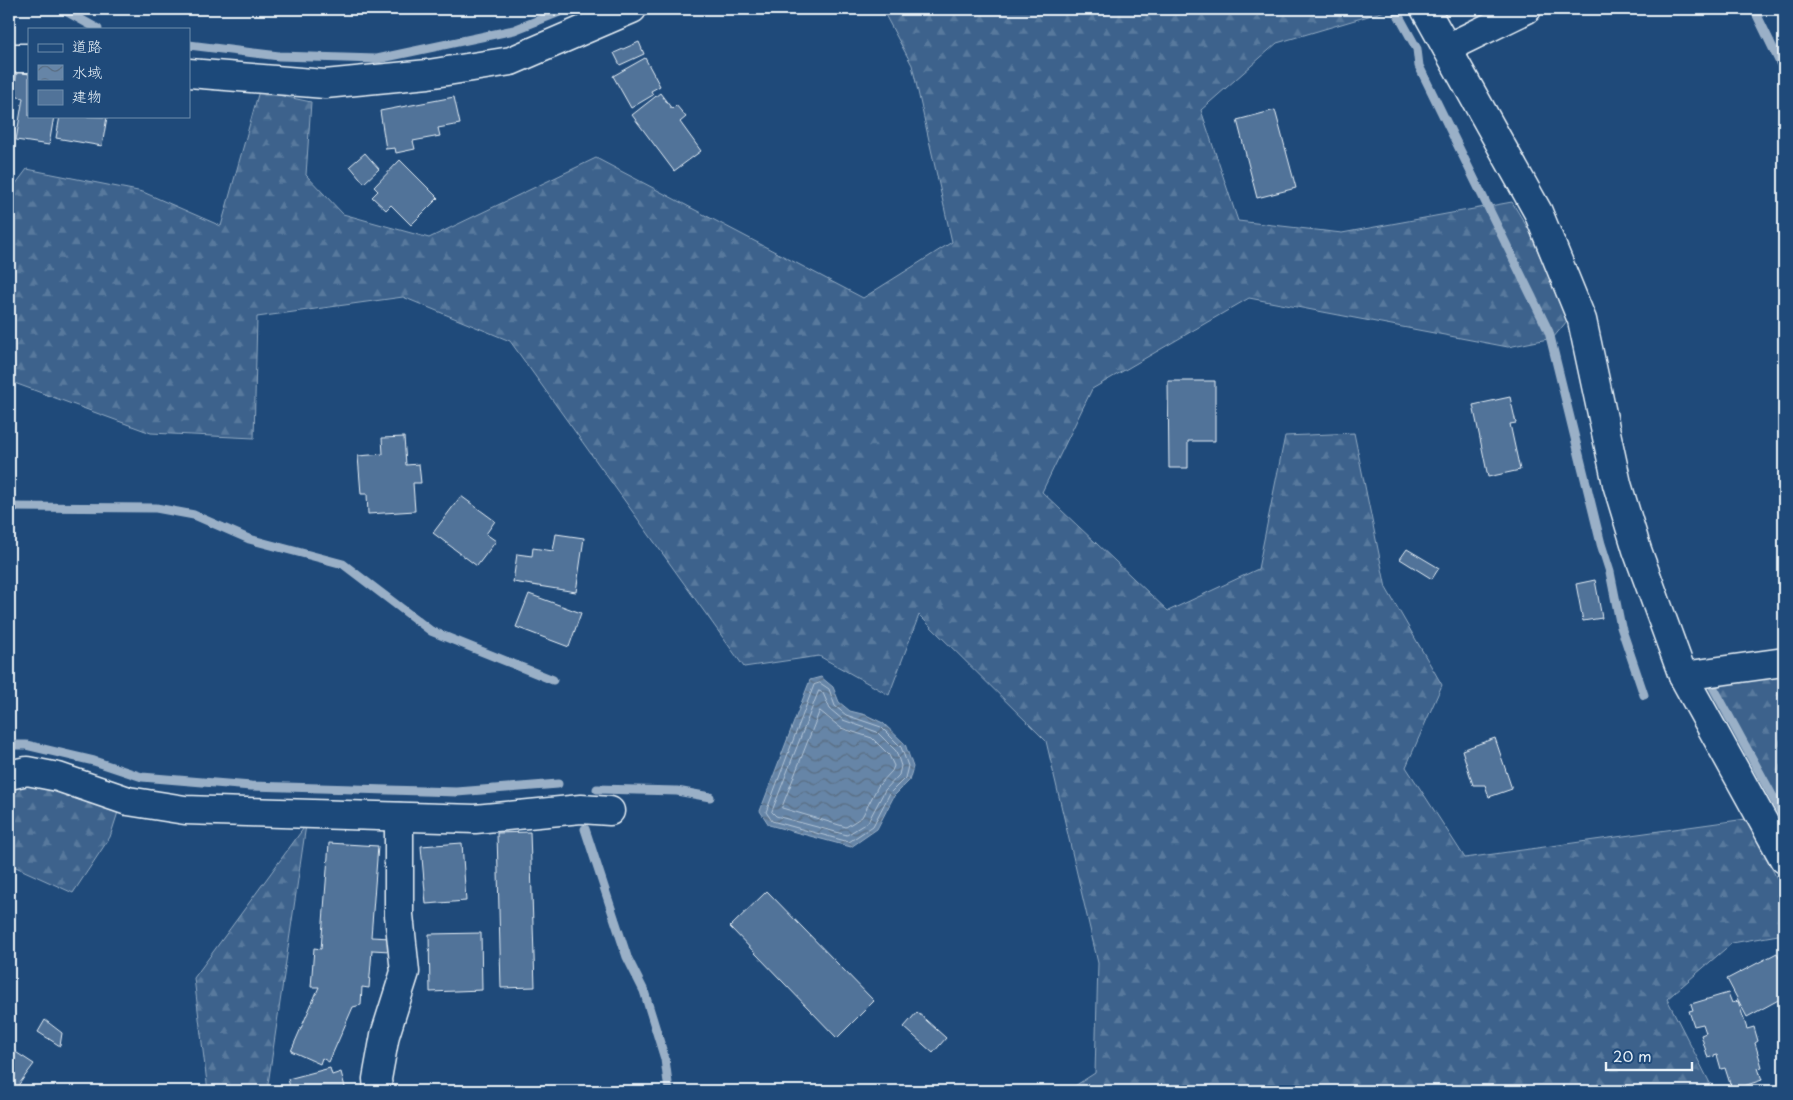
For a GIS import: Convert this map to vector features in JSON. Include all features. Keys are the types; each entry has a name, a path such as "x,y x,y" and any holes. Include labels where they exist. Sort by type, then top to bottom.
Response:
{"street":[{"path":"190,73 325,84 428,74 510,61 632,9"},
{"path":"1425,9 1538,212 1582,320 1617,484 1637,550 1683,676 1784,859"},
{"path":"1447,48 1528,9"},
{"path":"9,58 28,58"},
{"path":"1683,676 1784,662"},
{"path":"9,775 27,771 58,777 128,801 185,810 475,819 581,809 610,811"},
{"path":"378,1091 377,1078 385,1035 405,972 399,915 399,817"}],"green space":[{"path":"882,9 1392,9 1277,43 1201,110 1238,221 1342,233 1512,202 1530,232 1567,321 1553,338 1508,347 1249,298 1092,389 1042,492 1168,611 1258,569 1285,436 1354,433 1386,588 1442,685 1406,767 1465,858 1746,819 1784,892 1784,934 1732,943 1667,999 1714,1091 1067,1091 1095,1073 1098,963 1046,741 919,615 889,695 819,656 744,667 510,341 403,297 257,317 254,438 151,433 9,381 9,193 27,169 143,192 221,226 259,91 311,102 306,175 343,214 429,238 596,158 863,298 952,242 912,65"},
{"path":"1784,669 1784,837 1701,687"},
{"path":"9,783 56,783 119,809 110,837 73,893 9,864"},
{"path":"306,825 267,1091 208,1091 194,978"}],"water":[{"path":"821,677 833,687 839,702 850,711 866,715 883,723 905,744 913,767 909,781 894,796 877,829 851,847 769,825 760,811 810,680"}],"building":[{"path":"639,42 644,54 620,65 614,53"},
{"path":"645,58 660,86 651,91 653,95 631,108 613,76"},
{"path":"17,72 28,74 28,118 54,118 49,145 16,140 23,98 13,96"},
{"path":"660,93 672,109 676,105 686,117 680,122 701,151 674,171 632,115"},
{"path":"454,97 460,124 438,128 440,136 413,141 415,149 396,153 395,148 386,149 380,111"},
{"path":"1275,110 1296,188 1257,198 1237,120"},
{"path":"60,118 107,118 102,146 56,138"},
{"path":"365,153 379,169 364,183 350,166"},
{"path":"400,160 438,198 411,225 391,205 386,210 372,197 378,191 374,187"},
{"path":"1168,381 1215,381 1215,441 1188,441 1188,468 1169,468"},
{"path":"1510,397 1516,423 1510,424 1520,470 1488,477 1473,405"},
{"path":"404,437 406,465 419,464 421,483 413,483 415,511 368,514 367,494 361,494 358,456 383,454 382,438"},
{"path":"461,496 495,521 486,534 496,541 477,566 433,533"},
{"path":"556,534 584,538 576,592 513,582 517,554 532,556 533,548 553,551"},
{"path":"1407,549 1439,568 1432,579 1400,559"},
{"path":"1595,580 1602,618 1583,621 1576,584"},
{"path":"529,594 581,613 569,647 516,627"},
{"path":"1495,738 1512,789 1489,797 1485,785 1473,785 1462,750"},
{"path":"530,832 535,987 501,988 497,833"},
{"path":"329,843 378,846 371,937 391,938 390,951 372,950 369,988 362,987 361,1005 353,1007 329,1062 322,1058 320,1064 291,1051 319,987 311,987 314,948 321,949"},
{"path":"462,843 466,901 426,904 421,846"},
{"path":"767,891 874,1001 837,1038 730,927"},
{"path":"481,933 482,990 430,992 429,934"},
{"path":"1777,953 1784,966 1784,997 1747,1017 1727,979"},
{"path":"1728,993 1732,1003 1738,1001 1747,1029 1754,1027 1758,1041 1755,1043 1762,1067 1758,1068 1762,1080 1732,1090 1725,1068 1721,1069 1717,1055 1708,1058 1701,1035 1706,1033 1703,1024 1694,1026 1689,1011 1693,1010 1691,1004"},
{"path":"917,1012 946,1038 933,1053 904,1027"},
{"path":"45,1020 62,1033 60,1046 38,1032"},
{"path":"11,1049 34,1064 14,1091 9,1091"},
{"path":"330,1068 332,1075 341,1072 346,1091 291,1091 288,1079"}],"waterway":[{"path":"62,9 96,28"},
{"path":"190,45 279,56 377,59 514,30 567,9"},
{"path":"1395,9 1417,49 1419,66 1549,332 1601,544 1610,572 1621,627 1644,695"},
{"path":"1754,9 1784,71"},
{"path":"9,507 156,508 194,515 249,539 343,564 431,631 553,680"},
{"path":"1718,682 1711,683 1784,817"},
{"path":"9,745 26,745 94,761 142,777 251,786 457,792 558,784"},
{"path":"597,789 677,791 710,797"},
{"path":"585,829 627,957 644,991 665,1059 669,1091"}]}
